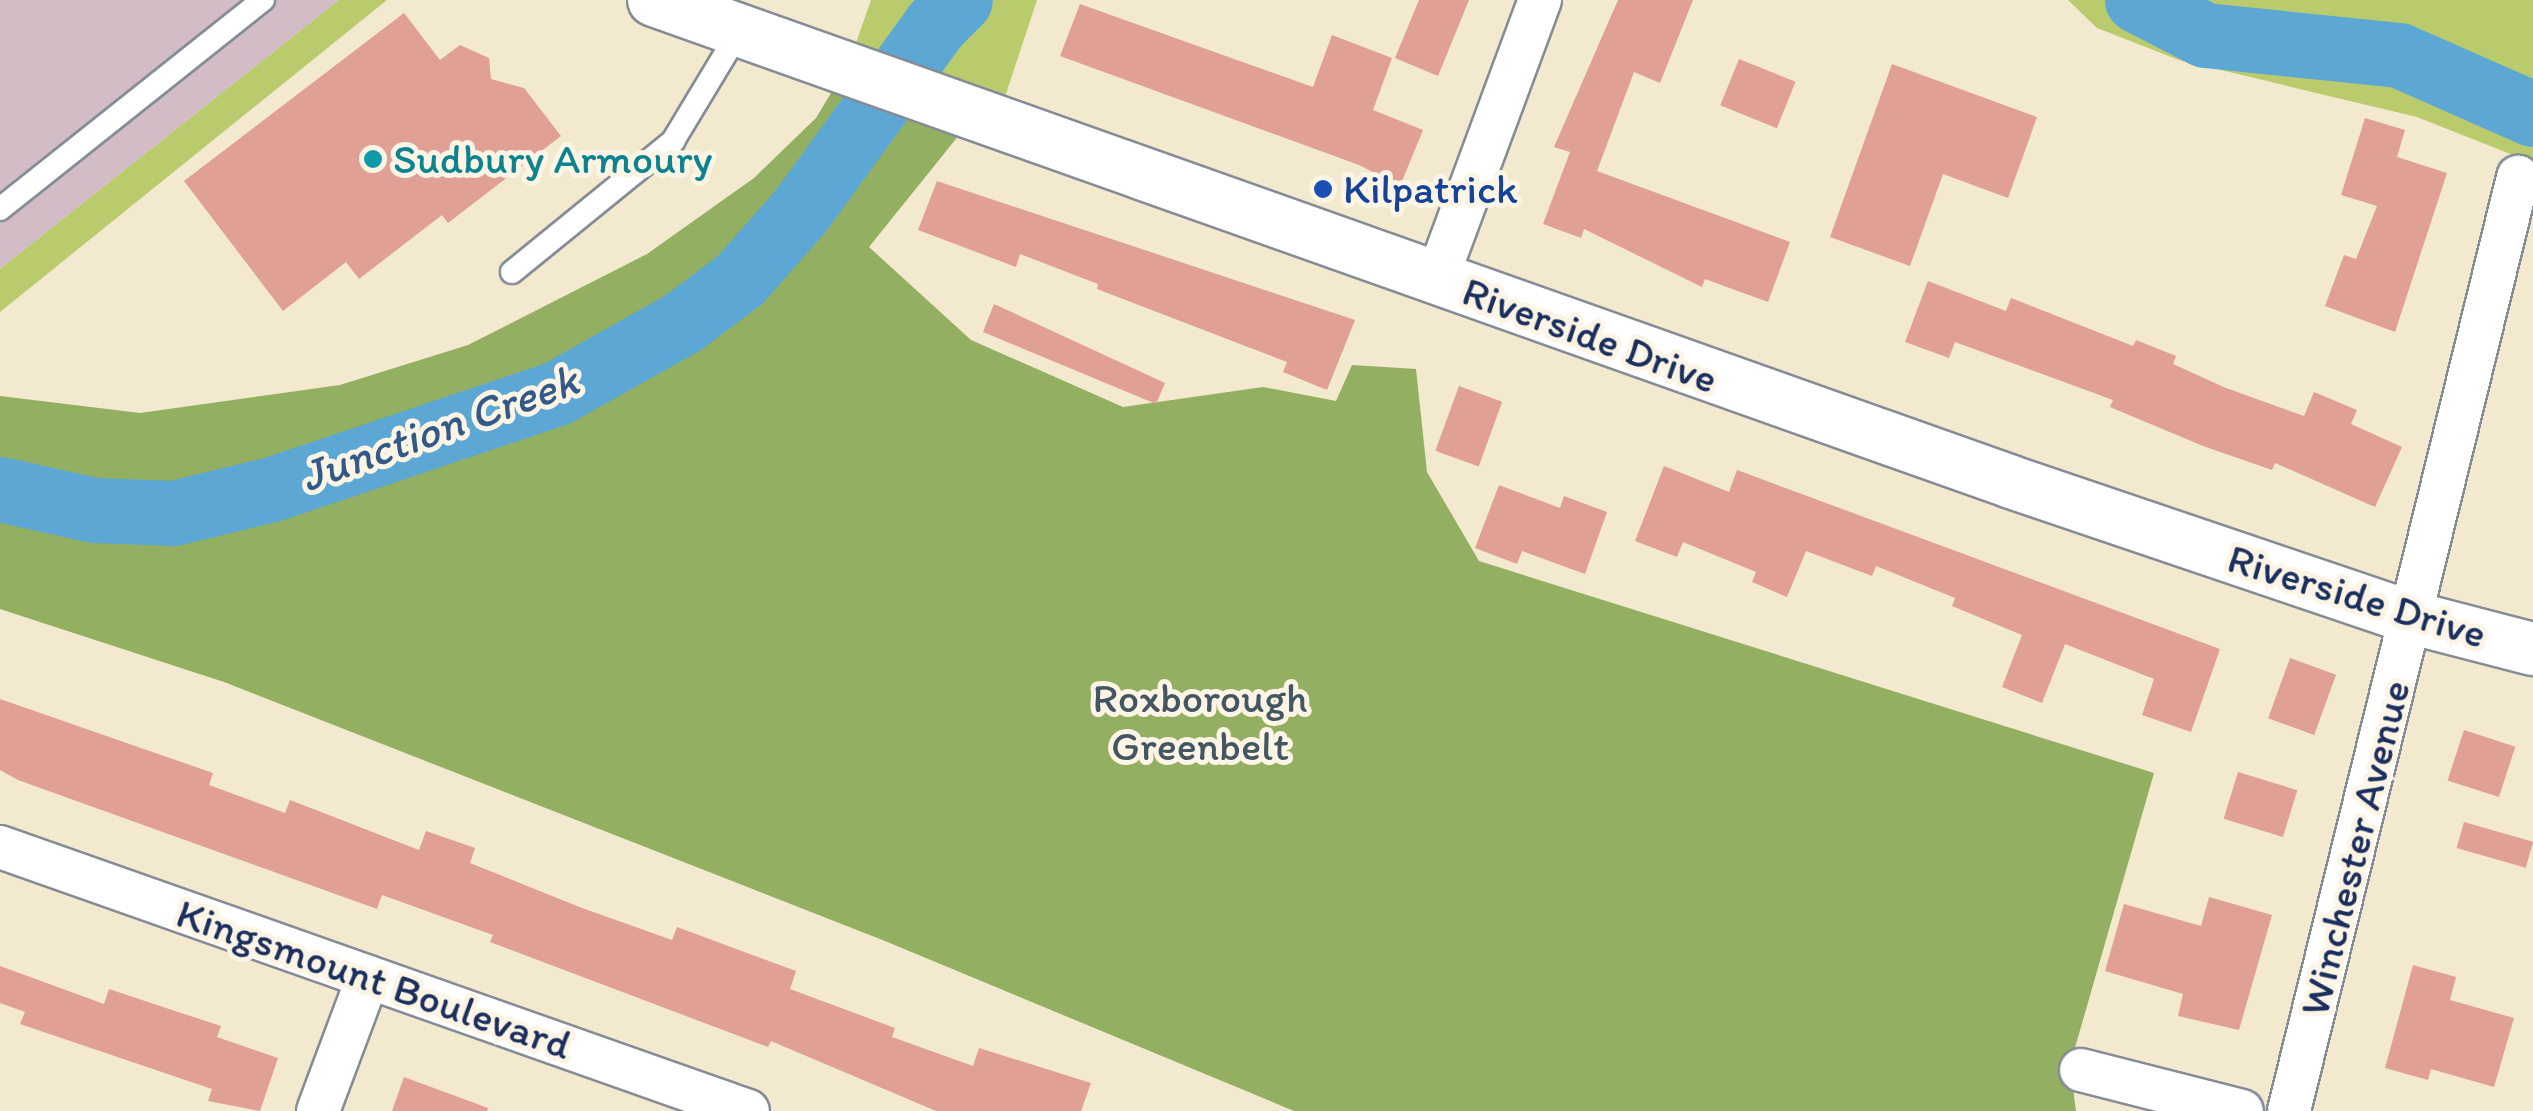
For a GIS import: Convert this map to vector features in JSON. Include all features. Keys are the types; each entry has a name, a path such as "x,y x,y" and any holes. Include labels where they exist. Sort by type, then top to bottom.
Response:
{"street":[{"name":"Riverside Drive","path":"654,0 966,108 1436,281 2413,618 2533,649"},
{"path":"1436,281 1540,0"},
{"name":"Winchester Avenue","path":"2289,1111 2413,618 2518,177"},
{"name":"Kingsmount Boulevard","path":"0,847 748,1111"},
{"path":"318,1111 368,977"},
{"path":"2080,1070 2242,1111"}],"lane":[{"path":"0,209 263,0"},
{"path":"512,272 674,140 740,30"}],"shaded area":[{"path":"0,0 339,0 0,269"}],"green space":[{"path":"339,0 387,0 0,312 0,269"},
{"path":"871,0 1037,0 999,115 849,63"},
{"path":"2068,0 2533,0 2533,163 2417,117 2179,60 2097,28"},
{"name":"Roxborough Greenbelt","path":"849,63 980,109 869,247 971,340 1123,407 1263,387 1336,401 1352,365 1416,369 1427,472 1479,561 2154,773 2070,1065 2076,1111 1294,1111 885,941 224,682 0,609 0,396 140,413 340,385 468,345 647,254 754,178 816,118"}],"building":[{"path":"1419,0 1469,0 1438,76 1395,58"},
{"path":"1618,0 1693,0 1660,83 1634,72 1597,171 1790,242 1768,302 1705,279 1702,287 1584,229 1581,238 1543,224 1570,152 1554,147"},
{"path":"1080,4 1313,87 1332,35 1392,58 1373,110 1423,130 1400,186 1359,165 1060,56"},
{"name":"Sudbury Armoury","path":"404,13 440,60 460,45 489,58 491,79 524,88 561,136 448,223 442,215 359,279 346,262 283,311 184,181"},
{"path":"1739,59 1796,82 1777,128 1720,105"},
{"path":"1892,64 2037,117 2008,198 1943,174 1910,266 1830,237"},
{"path":"2365,118 2405,130 2397,157 2447,173 2395,332 2325,306 2344,255 2356,259 2377,206 2341,195"},
{"path":"937,181 1355,320 1327,390 1283,372 1287,362 1097,289 1098,284 1020,254 1016,267 918,230"},
{"path":"1928,281 2006,311 2011,298 2133,346 2136,340 2176,356 2173,364 2226,388 2304,416 2314,392 2357,410 2351,424 2402,447 2375,507 2275,463 2272,470 2203,446 2110,407 2113,400 1955,342 1949,358 1905,342"},
{"path":"994,304 1165,383 1156,404 983,332"},
{"path":"1459,386 1502,402 1479,467 1435,451"},
{"path":"1664,466 1729,492 1737,470 2220,649 2191,732 2142,715 2154,679 2065,644 2042,703 2002,687 2022,635 1952,606 1955,598 1876,566 1872,576 1806,551 1787,597 1752,582 1756,572 1683,542 1677,557 1635,541"},
{"path":"1499,485 1560,508 1564,496 1607,512 1585,574 1522,551 1517,564 1475,548"},
{"path":"2290,658 2336,675 2314,735 2268,718"},
{"path":"0,699 213,773 209,785 285,813 290,800 419,850 426,831 475,848 470,863 582,908 672,940 677,927 796,971 790,989 895,1028 892,1037 973,1066 979,1048 1091,1083 1081,1111 936,1111 771,1041 768,1047 490,942 493,935 382,895 377,909 18,780 0,770"},
{"path":"2464,730 2515,747 2499,797 2448,780"},
{"path":"2238,772 2297,790 2283,837 2224,819"},
{"path":"2464,822 2533,842 2526,868 2457,848"},
{"path":"2209,897 2272,915 2239,1030 2178,1016 2183,994 2105,971 2124,904 2201,926"},
{"path":"2413,965 2456,977 2450,1000 2514,1018 2494,1087 2431,1069 2428,1080 2385,1068"},
{"path":"0,966 104,1004 109,989 221,1026 217,1037 278,1058 260,1111 208,1101 212,1089 20,1024 25,1012 0,1003"},
{"path":"404,1077 488,1108 487,1111 392,1111"}],"waterway":[{"name":"Junction Creek","path":"0,489 94,510 173,513 272,489 557,393 683,322 740,279 800,211 935,25 960,0"},
{"name":"Junction Creek","path":"2137,0 2205,35 2399,55 2533,114"}],"place":[{"name":"Sudbury Armoury","path":"373,159"},
{"name":"Kilpatrick","path":"1323,189"}]}
